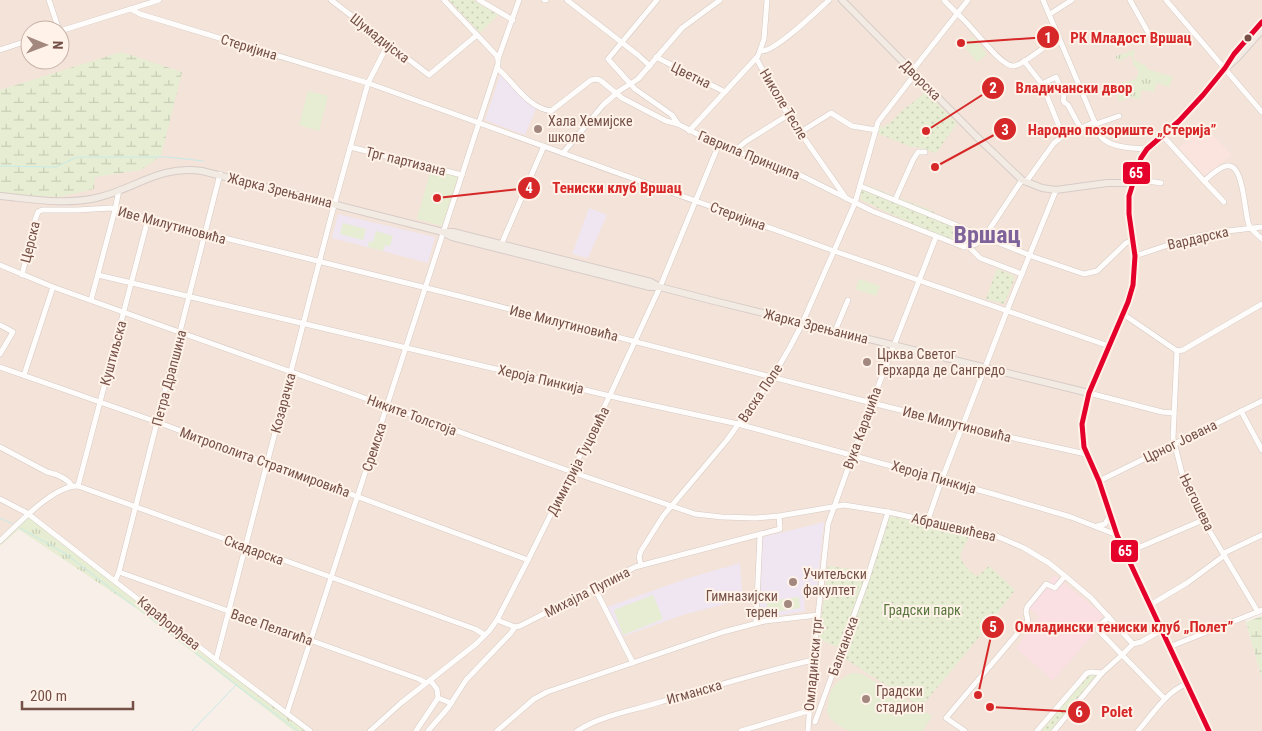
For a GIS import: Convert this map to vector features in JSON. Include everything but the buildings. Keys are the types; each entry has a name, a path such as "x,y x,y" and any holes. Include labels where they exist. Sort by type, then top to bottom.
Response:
{"main road":[{"name":"Дворска","path":"842,0 976,136 1024,181"},
{"path":"1089,392 1110,346 1133,285 1135,256 1129,204 1133,181 1141,158 1203,95 1234,54 1262,22"},
{"path":"1225,68 1237,58 1262,30"},
{"name":"Жарка Зрењанина","path":"0,196 71,201 105,196 161,173 177,170 194,170 220,174 443,232 453,232 651,282 660,287"},
{"path":"1024,181 1042,188 1056,190 1133,181"},
{"name":"Жарка Зрењанина","path":"443,232 452,237 500,250 650,287 660,287 1089,392"}],"street":[{"path":"49,0 56,20"},
{"path":"70,27 159,0"},
{"name":"Шумадијска","path":"331,0 429,76 477,35"},
{"path":"444,0 498,59 519,0"},
{"path":"479,0 513,20"},
{"path":"567,0 650,66"},
{"path":"657,0 608,59 637,90 672,115 678,124"},
{"path":"563,153 603,105 616,93 642,76 656,56 682,28 720,0"},
{"name":"Николе Тесле","path":"766,0 765,33 761,51 756,58 799,133 846,198"},
{"path":"761,51 768,50 780,43 829,0"},
{"path":"944,0 964,19 994,54 1010,66 1026,63 1059,36"},
{"name":"Васка Попе","path":"640,565 639,557 641,551 671,506 727,440 772,378 802,323 855,203 882,115 968,0"},
{"path":"1043,0 1101,137 1105,142 1111,144 1148,149"},
{"path":"1050,14 1072,0"},
{"path":"1130,0 1148,34"},
{"path":"1166,0 1262,112"},
{"name":"Стеријина","path":"132,9 140,14 368,83 833,250 1110,346"},
{"path":"0,50 20,43"},
{"path":"368,83 388,44"},
{"name":"Цветна","path":"656,56 725,92"},
{"path":"690,130 756,58"},
{"name":"Сремска","path":"287,713 498,68 498,59"},
{"path":"1026,63 1042,84 1064,136"},
{"name":"Гаврила Принципа","path":"498,68 526,98 536,106 551,111 596,78 630,103 666,121 678,124 735,151 786,168 855,203 936,237 969,246"},
{"path":"1042,84 1056,77 1064,96 1064,103 1068,105 1081,129"},
{"name":"Козарачка","path":"216,660 334,204 368,83"},
{"path":"799,133 831,113 852,126 876,130"},
{"path":"735,151 753,136 788,115"},
{"path":"1022,274 980,258 969,246 976,244 985,236 1051,146 1064,136 1119,116"},
{"path":"1163,136 1224,202"},
{"name":"Димитрија Туцовића","path":"370,731 381,720 470,649 497,620 610,396 660,287 719,144"},
{"path":"501,245 544,146"},
{"name":"Трг партизана","path":"350,147 462,175"},
{"path":"895,200 918,152 926,152"},
{"path":"1204,181 1224,166 1234,169 1241,181 1248,222 1262,239"},
{"name":"Петра Драпшина","path":"115,581 181,332 220,174"},
{"path":"1133,181 1161,183"},
{"path":"860,186 1074,272 1090,274 1097,272 1126,243 1133,240"},
{"path":"91,300 119,190"},
{"path":"928,520 1029,254 1056,190"},
{"path":"105,196 116,203"},
{"name":"Иве Милутиновића","path":"40,210 107,208 772,378 1086,454"},
{"name":"Церска","path":"22,275 35,220 40,210"},
{"name":"Куштиљска","path":"75,486 100,402 148,219"},
{"name":"Вардарска","path":"1135,256 1180,240 1219,232 1262,227"},
{"name":"Вука Караџића","path":"832,508 936,237"},
{"name":"Никите Толстоја","path":"0,265 22,275 291,372 695,514 755,518 832,508"},
{"name":"Хероја Пинкија","path":"98,275 610,396 738,424 853,454 942,480 1097,526 1117,535"},
{"path":"24,375 53,286"},
{"path":"835,331 848,300"},
{"path":"1123,314 1177,351 1183,350 1262,304"},
{"path":"0,325 14,332 0,354"},
{"name":"Његошева","path":"1177,351 1173,443 1185,484 1203,520 1260,611"},
{"name":"Митрополита Стратимировића","path":"0,367 157,422 528,560"},
{"path":"1174,413 1162,412 1089,392 1082,428 1086,454 1098,481 1117,535 1209,731"},
{"name":"Црног Јована","path":"1098,481 1262,401"},
{"path":"1241,411 1262,450"},
{"name":"Скадарска","path":"0,447 47,472 56,474 75,486 475,629 485,635"},
{"path":"0,541 53,494 75,486"},
{"name":"Карађорђева","path":"0,499 29,515 310,731"},
{"name":"Абрашевићева","path":"832,508 844,505 888,512 986,533 1001,538 1031,552 1065,576 1091,598 1133,644"},
{"name":"Омладински трг","path":"808,731 813,660 828,524 832,508"},
{"name":"Балканска","path":"816,722 866,582 888,512"},
{"path":"1097,526 1105,524 1110,515"},
{"name":"Михајла Пупина","path":"428,731 448,701 511,626 520,626 640,565 780,529 779,516"},
{"path":"1126,553 1203,520"},
{"path":"756,623 760,534"},
{"path":"1150,605 1187,583 1224,554 1262,534"},
{"name":"Васе Пелагића","path":"118,572 428,682"},
{"path":"965,731 946,718 1028,621 1026,609 1046,584 1055,588 1065,576"},
{"path":"594,587 633,663"},
{"path":"1169,647 1260,611"},
{"path":"497,731 537,697 703,638 756,623 818,615"},
{"path":"1109,617 1099,626 1098,630 1165,699"},
{"path":"497,620 511,626"},
{"path":"1054,731 1102,673 1133,644 1141,642 1162,630"},
{"name":"Игманска","path":"577,731 590,724 638,709 771,670 813,660"},
{"path":"1038,731 1087,673 1102,673"},
{"path":"1138,731 1176,689 1182,681 1182,674"},
{"path":"416,685 419,679"},
{"path":"416,731 438,698 437,689 428,682"},
{"path":"1176,689 1186,684"},
{"path":"438,698 448,701"},
{"path":"741,731 808,711"}],"shaded area":[{"path":"0,0 1262,0 1262,609 1244,616 1262,679 1262,731 311,731 30,515 0,540 0,194 141,170 182,72 121,53 70,69 70,20 20,20 20,70 65,70 0,90"},
{"path":"500,75 536,109 525,135 485,120"},
{"path":"1199,121 1232,155 1207,175 1203,174 1179,148 1192,134 1190,132"},
{"path":"589,208 607,215 588,258 572,254"},
{"path":"338,214 435,237 428,263 332,238"},
{"path":"824,522 816,597 804,596 805,611 759,619 763,537"},
{"path":"740,563 742,590 740,600 683,615 621,637 607,607 688,578"},
{"path":"1054,575 1104,615 1094,627 1097,630 1053,681 1016,648 1039,617 1028,608"}],"green space":[{"path":"449,0 473,0 498,15 480,33"},
{"path":"973,37 987,54 977,62 963,45"},
{"path":"1135,50 1133,59 1146,66 1147,69 1173,77 1169,87 1157,83 1154,92 1142,90 1139,100 1132,97 1119,102 1117,95 1123,92 1123,83 1136,79 1138,70 1134,66 1131,55 1119,61 1116,59 1116,56"},
{"path":"121,52 182,72 161,156 141,170 95,177 94,189 59,197 0,194 0,90 64,70 70,70 70,68"},
{"path":"308,91 328,96 319,131 299,125"},
{"path":"926,92 957,123 936,153 911,147 879,134 879,125 883,128 889,124"},
{"path":"431,169 458,177 442,226 417,219"},
{"path":"864,184 935,212 934,215 976,237 967,243 962,243 915,226 861,200 860,195"},
{"path":"343,223 366,229 363,240 340,234"},
{"path":"376,231 393,236 390,246 385,245 383,251 368,247 369,241 373,242"},
{"path":"997,269 1013,275 1015,278 1004,304 986,299"},
{"path":"859,279 880,286 876,296 855,289"},
{"path":"29,515 309,731 294,731 136,608 17,528 18,530 0,546 0,540"},
{"name":"Градски парк","path":"890,516 971,533 961,552 960,558 966,566 978,576 989,566 1015,590 980,636 921,707 842,657"},
{"path":"828,566 851,569 866,575 840,648 819,639"},
{"path":"653,595 663,619 623,635 614,610"},
{"name":"Гимназијски терен","path":"775,595 775,600 799,597 800,608 768,613 766,596"},
{"path":"1262,616 1262,679 1246,622"},
{"name":"Градски стадион","path":"851,673 862,674 932,716 923,731 849,731 837,724 830,718 827,711 830,693 836,683"},
{"path":"1087,675 1097,675 1051,731 1041,731"}],"waterway":[{"path":"0,166 56,167 77,157 168,157 203,161"},
{"path":"0,518 13,524"},
{"path":"20,528 66,554 135,607"},
{"path":"141,610 298,731"},
{"path":"192,731 236,685"}],"transit line":[{"name":"65","path":"1209,731 1117,535 1099,481 1084,447 1082,424 1089,393 1128,302 1133,285 1135,256 1129,214 1129,196 1141,158 1147,149 1179,121 1203,95 1234,54 1262,22"}],"place":[{"name":"РК Младост Вршац","path":"961,43"},
{"name":"Хала Хемијске школе","path":"538,129"},
{"name":"Владичански двор","path":"926,131"},
{"name":"Народно позориште „Стерија”","path":"935,167"},
{"name":"Тениски клуб Вршац","path":"437,198"},
{"name":"Црква Светог Герхарда де Сангредо","path":"867,362"},
{"name":"Учитељски факултет","path":"793,582"},
{"name":"Гимназијски терен","path":"788,604"},
{"name":"Омладински тениски клуб „Полет”","path":"978,695"},
{"name":"Градски стадион","path":"866,699"},
{"name":"Polet","path":"990,707"}],"district":[{"name":"Вршац","path":"987,235"}]}
